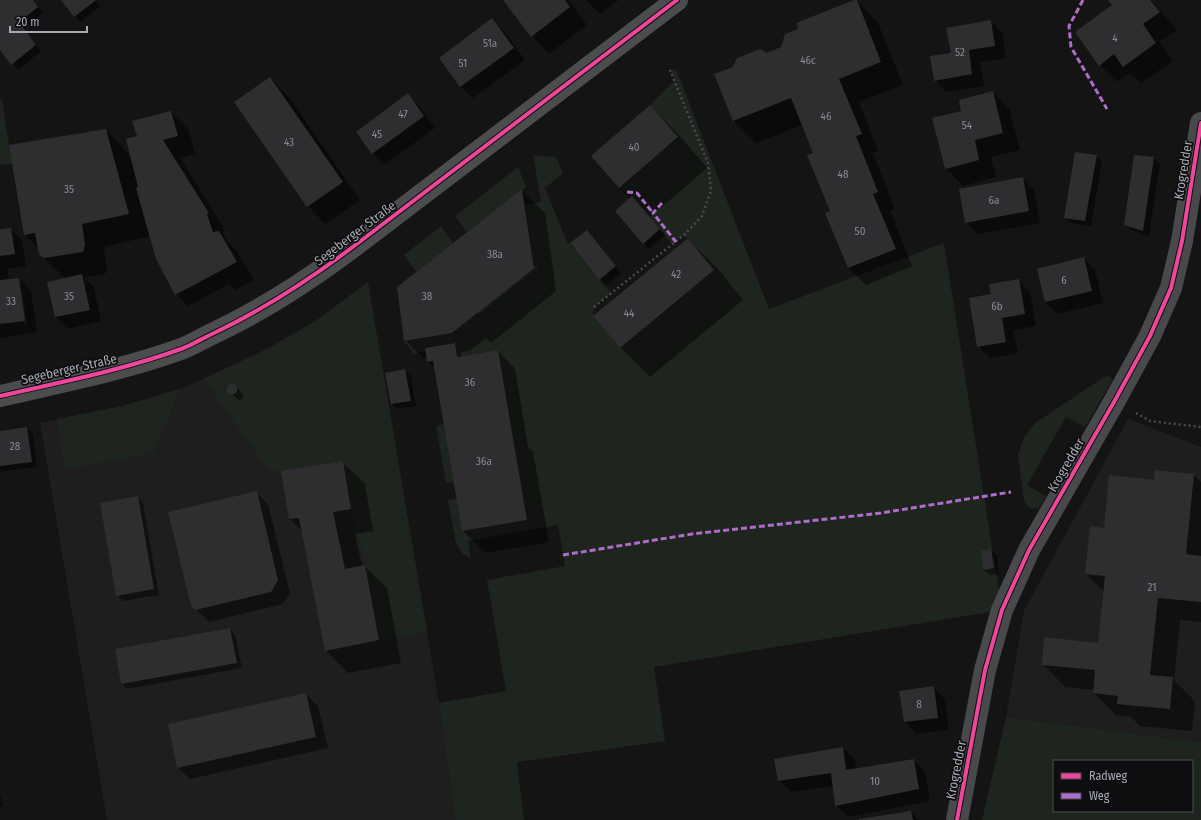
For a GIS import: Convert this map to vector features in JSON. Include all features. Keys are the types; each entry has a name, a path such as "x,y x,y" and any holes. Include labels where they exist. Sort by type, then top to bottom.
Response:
{"main road":[{"name":"Segeberger Straße","path":"0,396 133,365 183,348 239,322 286,294 331,264 677,0"}],"street":[{"name":"Krogredder","path":"957,820 985,670 1002,610 1029,550 1150,336 1171,288 1182,241 1201,123"}],"path":[{"path":"594,307 684,236 702,216 711,190 708,163 670,70"},
{"path":"1114,402 1150,421 1201,428"}],"shaded area":[{"path":"676,69 769,309 944,243 1002,610 654,667 665,741 517,762 524,820 455,820 439,703 506,691 487,580 565,566 558,525 468,541 471,559 463,554 456,543 448,500 457,499 462,531 527,520 498,350 457,357 455,343 425,348 426,351 414,354 404,341 452,333 534,268 525,205 541,202 533,155 556,157 563,173 545,188 567,242 611,293 594,307 593,316 620,348 714,270 688,238 684,236 672,244 632,196 619,188 678,138 650,105 675,80 670,70"},
{"path":"2,100 12,164 0,165 0,101"},
{"path":"518,167 526,187 467,232 455,216"},
{"path":"441,226 453,243 416,272 404,255"},
{"path":"368,282 439,703 455,820 107,820 40,423 122,406 192,384 269,348 317,320"},
{"path":"368,282 427,632 379,640 365,565 351,509 343,461 281,471 268,470 204,379 269,348 317,320"},
{"path":"1104,377 1111,377 1112,381 1085,427 1066,417 1027,485 1046,496 1039,508 1030,508 1024,501 1018,455 1024,437 1035,423"},
{"path":"180,389 154,453 64,469 57,419 122,406"},
{"path":"1128,419 1201,447 1201,742 1006,717 1024,611"},
{"path":"444,424 454,482 446,483 436,426"},
{"path":"1006,717 1201,742 1201,820 982,820"}],"building":[{"path":"0,0 33,0 38,7 19,22 36,45 11,65 0,50"},
{"path":"61,0 96,0 74,17"},
{"path":"503,0 565,0 570,7 531,37"},
{"path":"857,0 881,62 839,79 862,134 856,136 878,192 873,194 896,249 848,268 825,213 830,211 807,155 813,153 791,98 733,121 714,74 733,67 737,58 760,49 767,53 781,47 785,34 798,29 796,23"},
{"path":"1108,0 1150,0 1160,12 1143,24 1156,43 1123,67 1114,54 1099,66 1075,32 1112,5"},
{"path":"492,18 514,48 460,87 439,58"},
{"path":"991,20 995,46 969,50 972,74 934,81 930,56 951,53 946,28"},
{"path":"270,77 343,182 307,207 234,102"},
{"path":"993,91 1003,133 975,140 979,160 945,169 932,118 961,111 959,100"},
{"path":"408,93 424,116 372,154 356,132"},
{"path":"650,105 678,137 619,188 591,156"},
{"path":"171,111 178,136 163,140 209,213 207,214 213,232 219,231 237,262 175,295 156,259 136,188 138,187 126,139 137,136 132,121"},
{"path":"106,129 129,214 82,224 85,245 83,252 44,258 39,254 35,233 24,235 9,145"},
{"path":"1075,152 1097,155 1085,221 1064,218"},
{"path":"1134,155 1154,157 1143,231 1124,225"},
{"path":"1023,177 1029,211 965,223 959,189"},
{"path":"522,189 534,268 452,333 404,341 397,287"},
{"path":"632,196 660,229 643,244 615,211"},
{"path":"11,228 15,254 0,256 0,229"},
{"path":"587,230 616,266 599,280 570,243"},
{"path":"688,238 714,270 620,348 593,316"},
{"path":"1084,257 1092,291 1045,302 1037,269"},
{"path":"82,274 90,310 55,317 47,282"},
{"path":"19,278 25,321 0,324 0,280"},
{"path":"1019,279 1025,314 1002,318 1006,342 977,347 969,298 991,294 989,284"},
{"path":"455,343 457,357 498,350 527,520 462,531 433,361 427,362 425,348"},
{"path":"405,369 411,401 391,404 385,373"},
{"path":"232,383 237,386 237,392 232,395 227,392 227,386"},
{"path":"27,427 32,462 0,466 0,431"},
{"path":"343,461 351,509 333,512 345,569 365,565 379,640 325,651 299,518 289,519 281,471"},
{"path":"1155,470 1194,474 1186,554 1201,556 1201,602 1158,598 1150,675 1173,677 1170,709 1117,704 1118,696 1093,693 1095,670 1042,665 1044,637 1098,643 1105,576 1085,574 1090,526 1104,528 1109,475 1154,480"},
{"path":"257,491 278,580 271,592 196,610 191,606 168,512"},
{"path":"138,496 154,589 116,596 100,503"},
{"path":"991,549 994,568 983,570 981,551"},
{"path":"230,628 237,663 121,684 115,649"},
{"path":"934,686 938,718 904,722 899,691"},
{"path":"306,693 316,737 177,768 168,724"},
{"path":"843,747 846,770 914,759 919,789 835,806 831,773 778,781 774,759"},
{"path":"911,811 913,820 859,820 859,819"}],"marked path":[{"path":"1083,0 1069,26 1071,47 1107,109"},
{"path":"627,192 637,193 653,213"},
{"path":"662,203 653,213 676,242"},
{"path":"563,555 692,534 881,513 1011,492"}],"cycle path":[{"path":"0,396 69,381 137,363 181,349 234,323 272,302 308,279 344,253 677,0"},
{"path":"957,820 985,670 1002,610 1029,550 1150,336 1171,288 1182,241 1201,123"}]}
